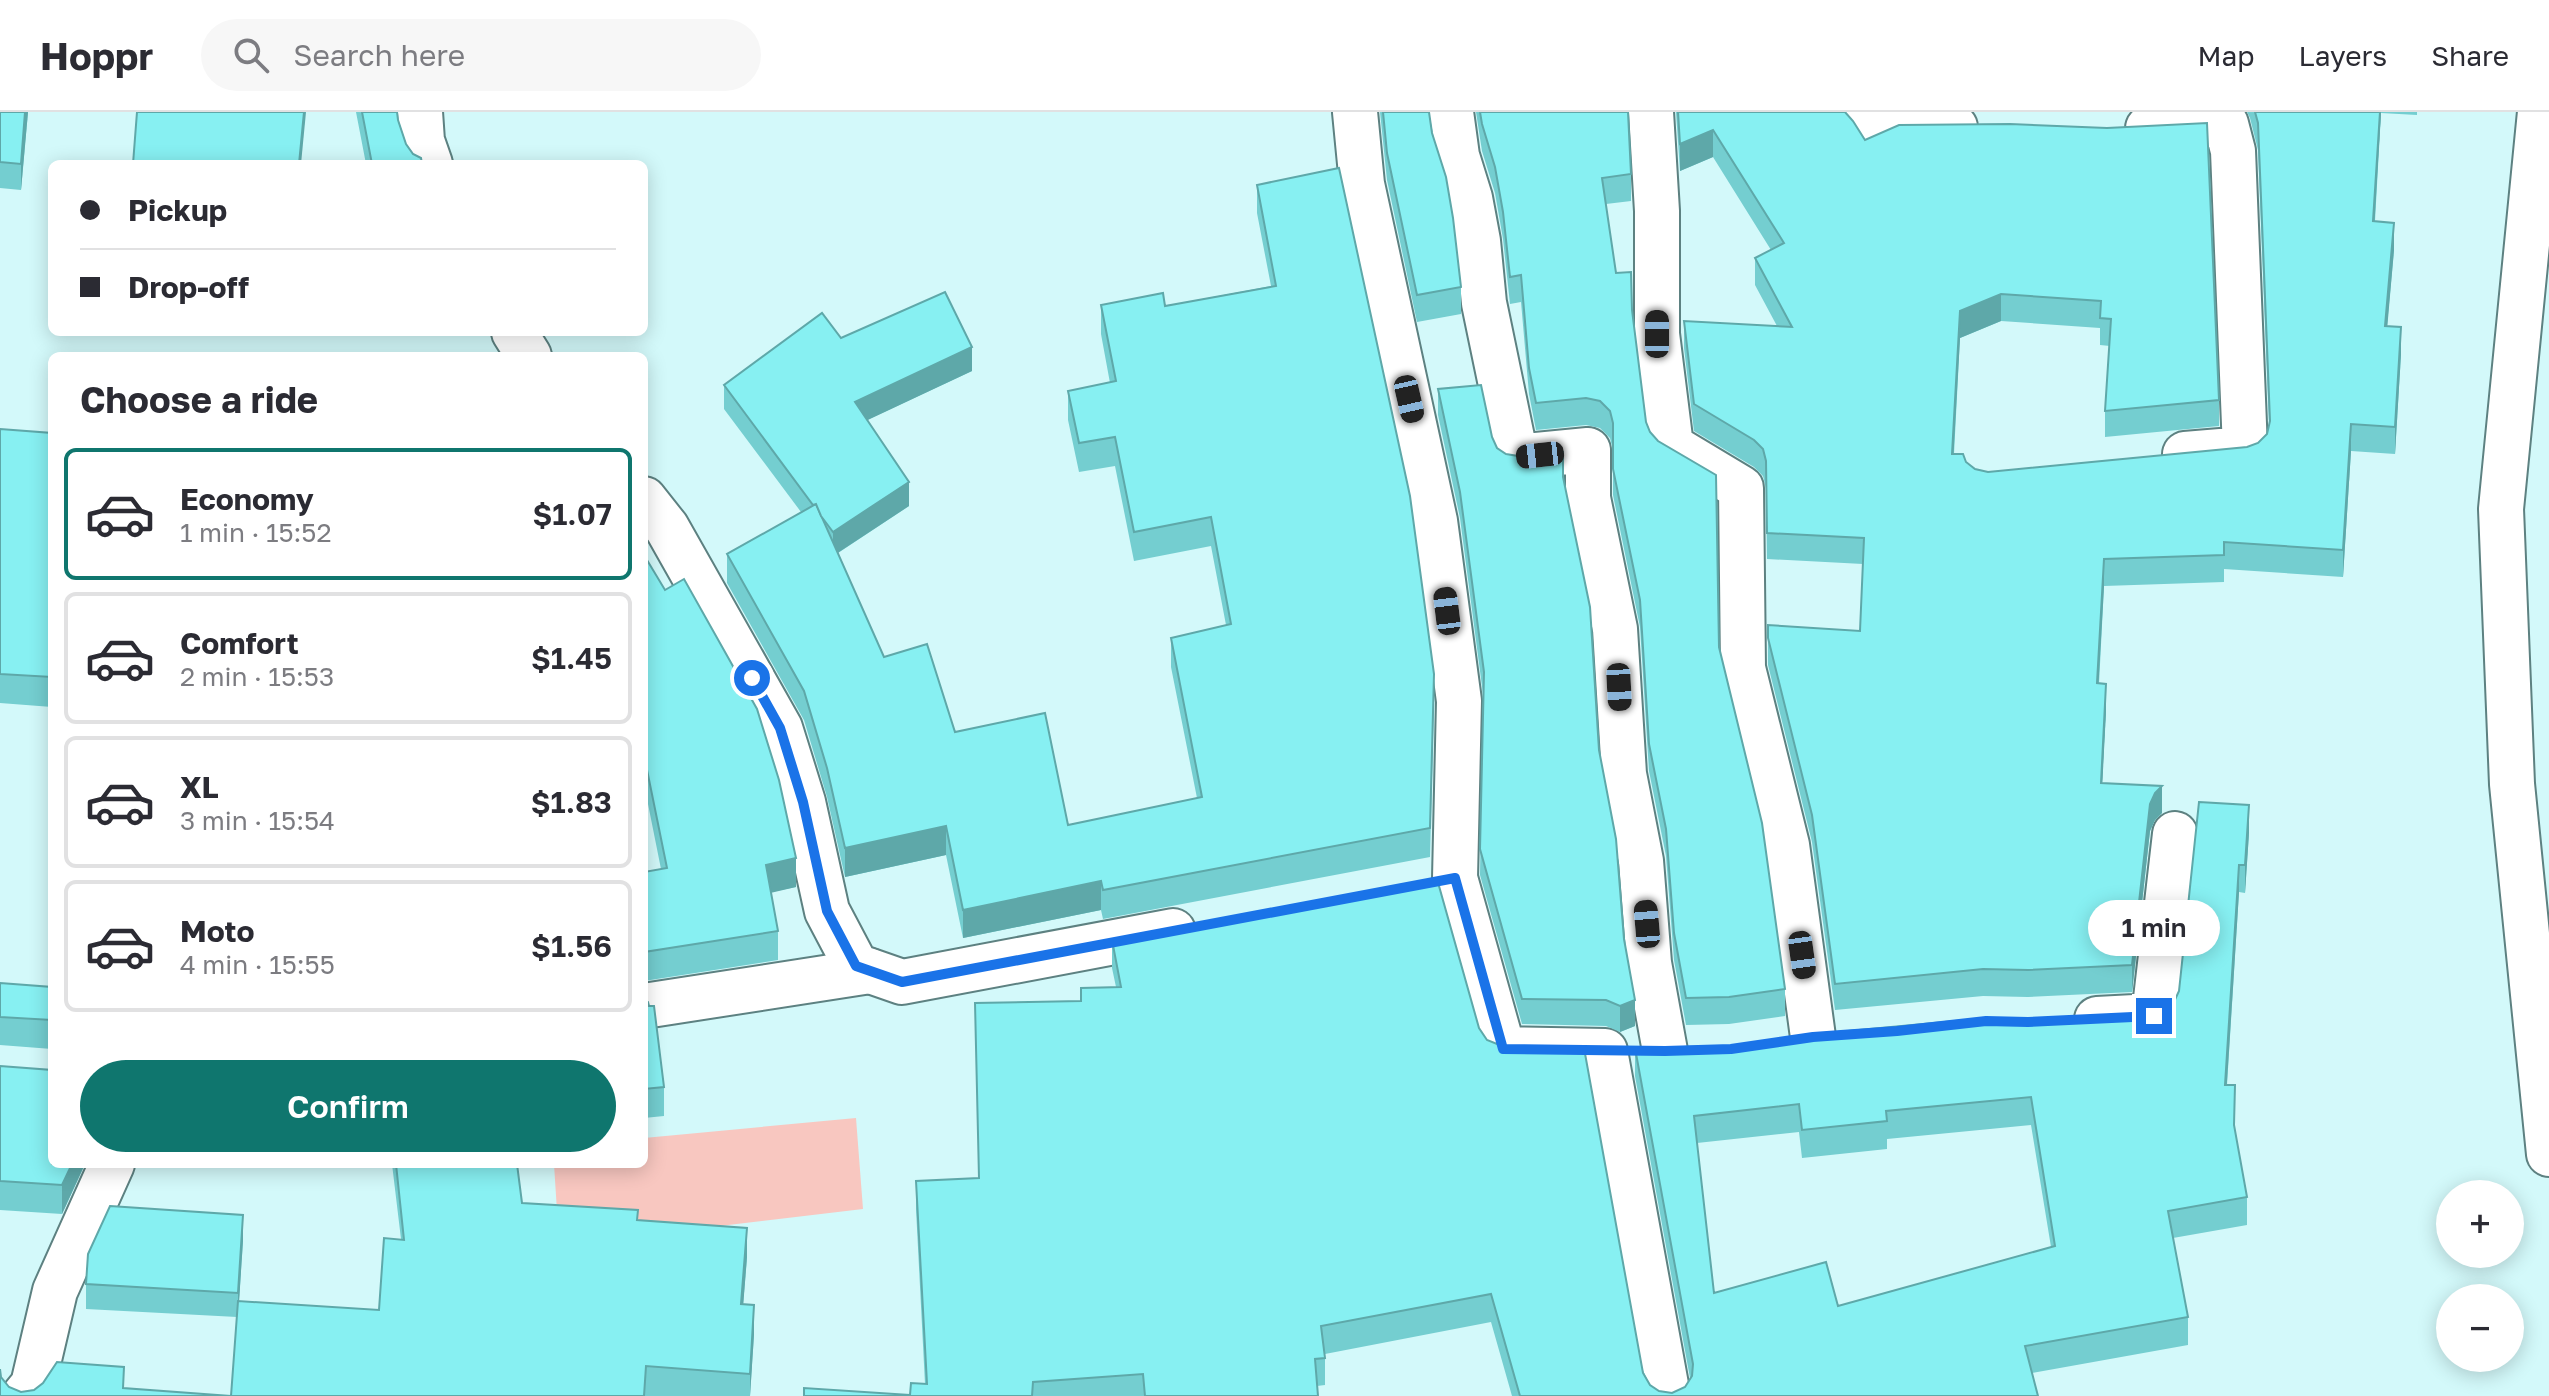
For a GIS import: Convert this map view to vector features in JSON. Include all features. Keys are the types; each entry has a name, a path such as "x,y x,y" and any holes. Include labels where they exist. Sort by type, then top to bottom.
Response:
{"street":[{"path":"420,112 422,141 429,160"},
{"path":"1355,112 1362,184 1435,521 1459,701 1439,880 1503,1049 1685,1050 1649,963 1641,861 1624,774 1615,629 1588,498 1588,450 1516,457 1484,303 1470,198 1457,156 1451,112"},
{"path":"1651,112 1657,211 1657,334 1671,446 1741,488 1743,668 1787,845 1813,1038"},
{"path":"1859,112 1865,126 1996,126"},
{"path":"2540,112 2501,509 2512,784 2549,1154"},
{"path":"2106,130 2226,124 2233,151 2245,449 2154,457"},
{"path":"648,504 667,528 780,728 803,802 827,911 856,966 902,982 1209,924"},
{"path":"2060,1021 2154,1016 2175,834"},
{"path":"648,1005 870,971"},
{"path":"1605,1051 1668,1396"},
{"path":"24,1396 33,1385 55,1291 110,1168"}],"shaded area":[{"path":"856,1118 863,1209 644,1235 558,1227 554,1168 648,1168 648,1138"}],"building":[{"path":"0,112 25,112 21,164 0,162"},
{"path":"137,112 304,112 299,160 133,160"},
{"path":"362,112 397,112 406,144 421,160 371,160"},
{"path":"1383,112 1429,112 1432,133 1446,177 1461,287 1417,295 1387,153"},
{"path":"1480,112 1628,112 1631,174 1602,178 1616,273 1631,272 1632,310 1646,422 1650,432 1658,441 1716,475 1719,647 1762,823 1785,989 1729,997 1686,998 1674,933 1666,829 1649,744 1640,600 1613,469 1613,423 1610,411 1600,401 1586,398 1536,403 1529,368 1521,275 1510,277 1495,167"},
{"path":"1678,112 1845,112 1865,140 1899,125 2010,124 2107,128 2207,123 2219,400 2105,411 2111,319 2100,318 2101,301 2001,294 1960,311 1952,454 1963,454 1966,462 1975,469 1988,472 2247,447 2258,443 2267,434 2270,421 2258,123 2255,112 2380,112 2373,221 2394,223 2385,326 2401,327 2395,427 2351,424 2343,550 2224,542 2224,555 2104,559 2097,683 2106,684 2101,783 2162,786 2150,804 2132,965 1983,969 1835,984 1812,815 1768,638 1768,625 1860,631 1864,538 1767,533 1766,461 1763,449 1754,440 1694,404 1684,321 1792,327 1755,258 1784,243 1713,130 1680,144"},
{"path":"1339,168 1410,496 1434,674 1430,828 1103,890 1101,881 963,910 946,826 845,848 827,768 804,691 727,554 816,504 884,657 927,644 955,732 1045,713 1068,825 1202,797 1171,638 1231,624 1211,517 1134,532 1115,437 1079,443 1068,391 1116,381 1101,305 1163,293 1165,306 1276,286 1257,185"},
{"path":"945,292 972,347 855,402 909,482 833,532 816,504 813,505 724,385 822,313 841,338"},
{"path":"1481,385 1497,448 1506,454 1518,456 1563,452 1563,477 1590,607 1599,750 1616,839 1624,939 1635,1000 1620,1006 1606,1000 1522,999 1480,849 1484,672 1460,492 1438,389"},
{"path":"0,429 48,433 48,677 0,674"},
{"path":"648,562 665,590 684,579 757,709 779,780 796,858 766,865 778,931 648,951 648,871 667,868 648,775"},
{"path":"2199,802 2249,805 2245,865 2239,865 2225,1085 2235,1085 2234,1125 2247,1197 2168,1211 2188,1317 2025,1346 2038,1396 1520,1396 1491,1294 1321,1326 1325,1358 1315,1359 1318,1396 1145,1396 1143,1374 1033,1382 1032,1396 804,1396 804,1388 910,1395 911,1383 927,1384 916,1181 979,1178 975,1003 1081,1001 1081,988 1121,987 1112,940 1437,879 1479,1028 1487,1040 1502,1046 1584,1048 1643,1373 1650,1385 1659,1391 1672,1393 1685,1387 1692,1376 1693,1364 1635,1048 1732,1046 1816,1034 1987,1018 2155,1013 2166,1010 2179,991","holes":["2031,1097 2055,1246 1838,1306 1826,1262 1714,1293 1694,1116 1799,1104 1802,1130 1887,1121 1886,1111"]},
{"path":"0,983 48,987 48,1020 0,1017"},
{"path":"648,1002 649,1006 654,1006 664,1087 648,1089"},
{"path":"0,1066 48,1070 48,1168 70,1168 62,1185 0,1181"},
{"path":"396,1168 518,1168 522,1203 638,1210 637,1220 747,1228 741,1304 754,1305 750,1374 646,1366 644,1396 231,1396 238,1301 379,1310 384,1238 404,1240"},
{"path":"110,1206 243,1215 238,1293 86,1284 88,1254"},
{"path":"57,1362 124,1367 123,1388 231,1396 0,1396 0,1369 1,1377 9,1387 21,1392 34,1390 43,1383"}],"route":[{"path":"752,678 780,728 803,802 827,911 856,966 902,982 1455,878 1503,1049 1731,1049 1813,1037 1986,1021 2154,1016"}]}
